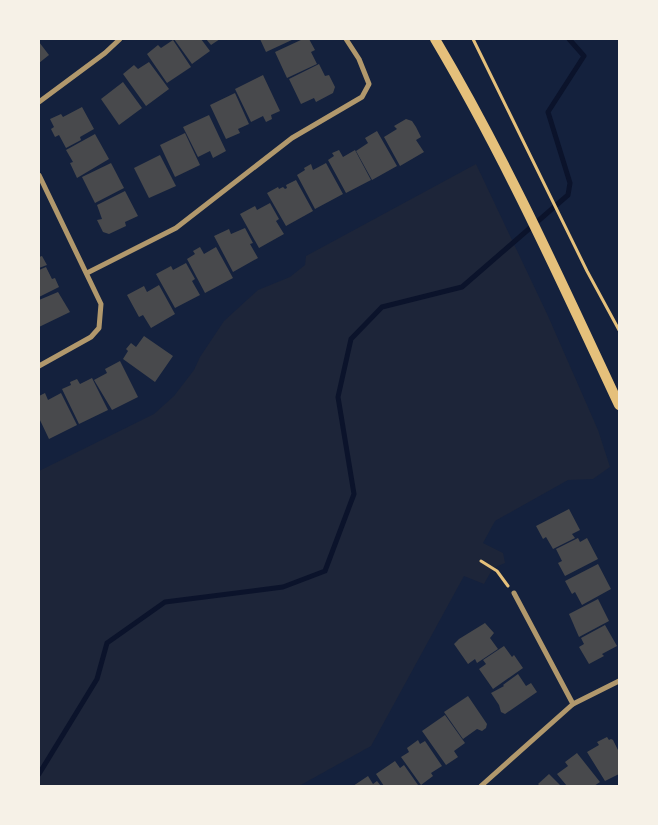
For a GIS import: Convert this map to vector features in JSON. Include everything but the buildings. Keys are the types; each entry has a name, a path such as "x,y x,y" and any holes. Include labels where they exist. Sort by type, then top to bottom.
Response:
{"main road":[{"path":"435,39 471,100 508,171 558,272 619,405"}],"street":[{"path":"39,102 105,53 120,39"},
{"path":"87,273 176,228 292,138 362,97 369,84 359,59 346,39"},
{"path":"39,175 101,304 99,328 91,337 39,366"},
{"path":"514,593 573,704"},
{"path":"481,786 573,704 619,681"}],"path":[{"path":"473,39 578,252 619,330"},
{"path":"481,561 497,571 514,593"}],"shaded area":[{"path":"476,164 548,316 598,430 610,467 593,479 568,480 495,521 483,543 503,553 505,563 493,568 484,584 464,576 371,746 299,786 39,786 39,471 154,414 174,396 194,370 200,357 224,321 258,290 290,277 305,265 306,256"}],"waterway":[{"path":"39,774 97,679 107,643 165,602 283,587 325,571 354,494 338,397 351,339 382,307 462,287 568,195 570,183 548,112 584,56 569,39"}]}
